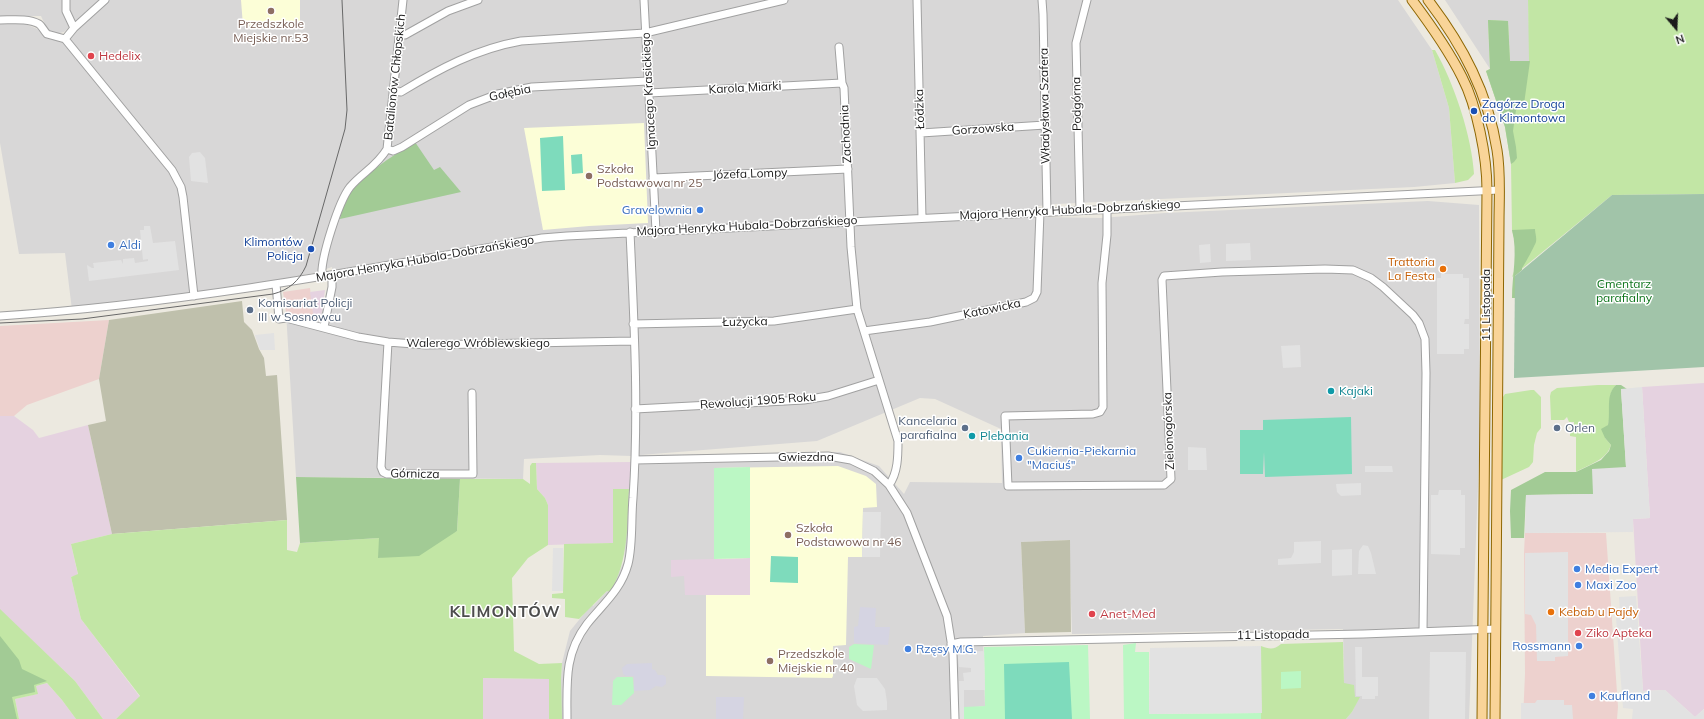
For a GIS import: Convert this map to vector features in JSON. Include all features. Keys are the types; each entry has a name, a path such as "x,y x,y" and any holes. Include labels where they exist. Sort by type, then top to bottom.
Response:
{"main road":[{"name":"11 Listopada","path":"1412,0 1444,46 1467,86 1483,147 1487,190 1482,719"},
{"name":"11 Listopada","path":"1428,0 1456,40 1473,70 1490,118 1497,151 1499,190 1495,719"},
{"path":"1486,328 1498,329"},
{"path":"1486,388 1498,388"},
{"path":"1485,490 1496,490"}],"street":[{"path":"66,0 66,11 74,28"},
{"path":"65,39 74,28 105,0"},
{"name":"Batalionów Chłopskich","path":"322,277 322,265 341,201 351,185 379,161 386,149 403,0"},
{"path":"400,34 405,35 448,11 478,0"},
{"name":"Ignacego Krasickiego","path":"644,0 656,231"},
{"path":"393,91 401,92 459,59 504,44 520,41 646,33 784,0"},
{"name":"Łódzka","path":"917,0 922,218"},
{"name":"Władysława Szafera","path":"1042,0 1044,14 1044,212"},
{"name":"Podgórna","path":"1080,210 1076,43 1087,0"},
{"path":"0,20 21,20 35,23 41,25 47,34 65,39 144,134 177,178 181,186 184,202 194,296"},
{"name":"Zachodnia","path":"839,47 842,83 844,88 850,221 857,309 898,441 895,475 889,485"},
{"name":"Gołębia","path":"386,149 393,151 402,148 469,105 498,94 532,87 648,81"},
{"name":"Karola Miarki","path":"649,93 842,83"},
{"name":"Gorzowska","path":"921,133 1045,125"},
{"name":"Józefa Lompy","path":"653,178 848,170"},
{"name":"Majora Henryka Hubala-Dobrzańskiego","path":"0,316 66,312 194,296 322,277 542,238 630,232 1499,190"},
{"name":"Zielonogórska","path":"1107,209 1107,235 1102,283 1103,406 1100,412 1093,414 1005,416 1008,486 1164,485 1171,479 1162,280 1164,276 1222,272 1317,269 1353,270 1371,278 1393,295 1419,323 1425,339 1423,631"},
{"name":"Katowicka","path":"864,331 930,322 1026,302 1034,298 1037,292 1044,212"},
{"path":"567,719 567,677 573,652 587,624 611,598 619,586 628,563 635,460 630,232"},
{"path":"324,327 332,284 332,275"},
{"name":"Walerego Wróblewskiego","path":"276,284 279,319 286,318 388,342 426,345 633,341"},
{"name":"Łużycka","path":"633,324 774,321 857,309"},
{"name":"Górnicza","path":"388,342 381,467 382,472 387,474 473,474 472,393"},
{"name":"Rewolucji 1905 Roku","path":"635,409 804,400 828,396 879,380"},
{"name":"Gwiezdna","path":"635,460 803,456 840,457 851,460 874,471 889,485 907,513 947,616 952,644 955,686 955,719"},
{"name":"11 Listopada","path":"952,644 961,642 1496,629"}],"shaded area":[{"path":"0,0 99,0 64,32 56,34 48,31 41,16 0,16"},
{"path":"109,0 1398,0 1432,50 1449,108 1455,183 1414,187 1056,204 1038,206 1039,217 1101,218 1165,213 1428,201 1479,205 1480,434 1469,719 1346,719 1352,712 1359,697 1355,697 1344,684 1343,629 1072,634 1069,540 1021,542 1025,633 983,636 985,706 964,708 964,719 561,719 562,663 570,631 592,604 593,606 607,591 610,592 624,561 631,456 600,455 524,459 523,479 296,477 286,312 314,319 319,318 327,289 336,287 332,267 314,273 283,279 190,294 72,310 65,253 19,254 0,143 0,23 23,23 64,40","holes":["920,398 935,399 1001,429 1002,483 910,482 904,494 879,466 840,452 640,455 817,441"]},
{"name":"Przedszkole Miejskie nr.53","path":"241,0 300,0 300,26 282,28 277,23 243,26"},
{"path":"1445,0 1528,0 1530,61 1510,61 1508,22 1488,20 1490,69"},
{"path":"1488,20 1508,21 1510,61 1530,61 1524,104 1516,110 1513,131 1517,158 1511,164 1505,127 1486,71 1490,69"},
{"name":"Szkoła Podstawowa nr 25","path":"644,123 648,223 543,230 524,128"},
{"path":"415,142 434,170 440,167 461,192 340,219 343,207 349,195 358,184 381,164"},
{"path":"200,152 205,158 208,183 191,181 189,157 192,153"},
{"path":"144,226 150,226 153,243 175,241 179,270 89,281 87,265 94,268 93,263 121,260 123,264 123,259 134,258 135,263 148,261 148,259 143,260 140,230 144,230"},
{"path":"1535,229 1536,242 1522,270 1515,276 1515,298 1512,298 1515,247 1512,230"},
{"path":"1250,243 1251,260 1226,261 1226,244"},
{"path":"1210,244 1211,262 1200,263 1199,245"},
{"path":"1441,274 1463,274 1463,278 1469,278 1469,319 1465,319 1464,324 1469,324 1469,349 1464,349 1464,354 1437,354 1437,278 1441,278"},
{"path":"310,288 314,319 286,312 283,292"},
{"path":"325,290 322,311 319,318 314,319 310,292"},
{"path":"242,301 244,322 252,330 264,358 266,376 277,375 287,520 112,534 88,425 106,421 99,379 109,320"},
{"path":"109,320 99,379 27,405 14,416 0,416 0,326"},
{"path":"274,333 275,350 260,350 255,335"},
{"path":"1300,345 1301,367 1283,368 1281,346"},
{"path":"1704,383 1704,709 1695,717 1665,690 1643,691 1633,519 1650,518 1642,387"},
{"path":"1616,385 1621,385 1627,389 1621,389 1626,467 1594,494 1526,495 1524,538 1511,538 1511,490 1545,472 1576,472 1601,460 1609,451 1611,445 1605,438 1601,429 1608,425 1609,398"},
{"path":"1642,387 1650,518 1633,519 1633,532 1525,533 1526,495 1593,494 1592,469 1626,467 1621,389"},
{"path":"0,416 14,416 33,430 39,438 88,425 112,534 71,544 78,575 71,577 81,619 140,697 116,719 103,719 75,681 0,610"},
{"path":"1188,447 1206,448 1207,470 1188,470"},
{"path":"631,462 629,489 613,489 613,543 548,545 548,505 545,498 537,489 536,463"},
{"name":"Szkoła Podstawowa nr 46","path":"838,466 866,476 876,484 877,507 863,508 862,557 848,557 846,645 833,646 832,678 706,676 706,595 750,595 750,558 714,559 714,468"},
{"path":"1365,466 1392,466 1393,472 1365,472"},
{"path":"296,477 460,479 457,531 419,556 378,558 379,538 300,543"},
{"path":"1361,483 1361,495 1341,496 1337,492 1336,484"},
{"path":"1439,490 1461,490 1461,495 1465,495 1465,548 1460,548 1460,555 1431,554 1431,495 1438,495"},
{"path":"863,512 881,512 880,557 862,557"},
{"path":"1525,533 1606,533 1618,707 1617,719 1523,719 1525,674"},
{"path":"1070,540 1071,632 1025,633 1021,542"},
{"path":"1321,541 1321,563 1278,565 1278,559 1291,558 1294,552 1294,542"},
{"path":"1363,545 1368,546 1376,574 1358,574 1359,551"},
{"path":"553,548 563,548 563,591 552,591"},
{"path":"1352,549 1352,575 1332,576 1332,550"},
{"path":"1568,552 1568,656 1555,657 1555,661 1537,661 1536,625 1531,615 1525,614 1525,553"},
{"path":"750,558 750,595 685,595 684,576 671,577 671,560"},
{"path":"1636,596 1643,691 1665,690 1695,717 1704,709 1704,719 1632,719 1633,709 1623,708 1616,618 1620,612 1619,597"},
{"path":"860,607 876,608 875,627 890,627 888,645 854,643 854,627 858,626"},
{"path":"0,636 19,660 22,669 47,681 34,685 35,692 12,697 17,719 0,719"},
{"path":"1261,646 1262,713 1149,714 1150,648"},
{"path":"1355,647 1362,647 1362,677 1378,677 1378,696 1375,696 1375,699 1362,699 1362,696 1356,696"},
{"path":"984,651 985,690 964,690 964,719 959,719 959,681 964,681 963,673 971,672 971,668 959,667 957,652"},
{"path":"1430,652 1466,652 1465,719 1429,719"},
{"path":"652,663 652,669 655,670 658,675 663,675 666,677 666,684 662,687 656,686 650,690 634,691 634,676 626,676 623,674 622,668 627,664"},
{"path":"482,678 550,679 549,719 483,719"},
{"path":"857,678 877,678 885,689 887,710 863,711 857,705 854,686"},
{"path":"47,683 76,719 19,719 15,699 37,694 36,686"},
{"path":"716,697 744,697 743,719 716,719"},
{"path":"1537,700 1564,700 1564,705 1572,705 1573,719 1521,719 1521,703 1535,703"}],"green space":[{"path":"1528,0 1704,0 1704,194 1612,195 1512,277 1515,269 1515,242 1512,230 1511,164 1505,127 1486,71 1490,69 1488,20 1508,21 1510,61 1529,61"},
{"path":"1432,50 1435,50 1449,78 1461,110 1473,159 1474,174 1468,180 1455,183 1449,108"},
{"path":"563,136 565,190 542,191 540,138"},
{"path":"582,154 583,173 572,174 571,155"},
{"name":"Cmentarz parafialny","path":"1704,194 1704,367 1514,378 1515,276 1612,195"},
{"path":"1616,385 1610,396 1610,415 1605,438 1611,445 1605,455 1596,462 1576,472 1576,437 1570,436 1570,430 1574,429 1574,422 1569,422 1567,417 1564,420 1551,420 1551,392 1557,388"},
{"path":"1534,390 1541,397 1541,428 1537,433 1534,445 1533,462 1529,467 1501,480 1501,400 1505,394"},
{"path":"1351,417 1352,474 1265,477 1264,452 1263,474 1240,474 1240,430 1263,430 1263,420"},
{"path":"532,463 536,463 537,489 545,498 548,505 548,545 528,558 512,578 514,651 539,664 562,663 562,719 549,719 549,679 483,678 483,719 116,719 140,696 81,619 71,577 78,574 71,544 112,534 287,520 287,550 297,552 300,543 379,538 379,558 457,531 460,479 523,479 530,484 530,466"},
{"path":"750,467 750,558 714,559 714,468"},
{"path":"613,489 629,489 626,542 621,568 610,592 607,591 579,619 565,617 565,599 552,598 552,594 563,593 564,544 613,543"},
{"path":"771,556 798,557 798,583 770,582"},
{"path":"0,609 75,681 103,719 76,719 47,683 36,686 38,694 15,699 19,719 0,719"},
{"path":"1343,642 1344,683 1354,685 1355,697 1360,697 1352,712 1346,719 1261,719 1261,646 1271,648 1281,644"},
{"path":"1136,643 1135,652 1149,652 1149,714 1261,713 1261,719 1124,719 1123,645"},
{"path":"854,644 874,645 871,669 849,659 849,647"},
{"path":"1088,645 1090,719 964,719 964,707 985,706 984,647"},
{"path":"1069,662 1072,719 1005,719 1004,664"},
{"path":"1301,671 1301,688 1281,689 1281,672"},
{"path":"617,677 632,677 634,693 621,705 612,705 613,681"}],"tram line":[{"path":"0,323 82,319 273,294 284,290 293,284 306,266 345,129 347,110 342,0"}],"place":[{"name":"Przedszkole Miejskie nr.53","path":"271,11"},
{"name":"Hedelix","path":"91,56"},
{"name":"Zagórze Droga do Klimontowa","path":"1474,111"},
{"name":"Szkoła Podstawowa nr 25","path":"589,176"},
{"name":"Gravelownia","path":"700,210"},
{"name":"Aldi","path":"111,245"},
{"name":"Klimontów Policja","path":"311,249"},
{"name":"Trattoria La Festa","path":"1443,269"},
{"name":"Komisariat Policji III w Sosnowcu","path":"250,310"},
{"name":"Kajaki","path":"1331,391"},
{"name":"Kancelaria parafialna","path":"965,428"},
{"name":"Orlen","path":"1557,428"},
{"name":"Plebania","path":"972,436"},
{"name":"Cukiernia-Piekarnia \"Maciuś\"","path":"1019,458"},
{"name":"Szkoła Podstawowa nr 46","path":"788,535"},
{"name":"Media Expert","path":"1577,569"},
{"name":"Maxi Zoo","path":"1578,585"},
{"name":"Kebab u Pajdy","path":"1551,612"},
{"name":"Anet-Med","path":"1092,614"},
{"name":"Ziko Apteka","path":"1578,633"},
{"name":"Rossmann","path":"1579,646"},
{"name":"Rzęsy M.G.","path":"908,649"},
{"name":"Przedszkole Miejskie nr 40","path":"770,661"},
{"name":"Kaufland","path":"1592,696"}],"district":[{"name":"KLIMONTÓW","path":"505,612"}]}
